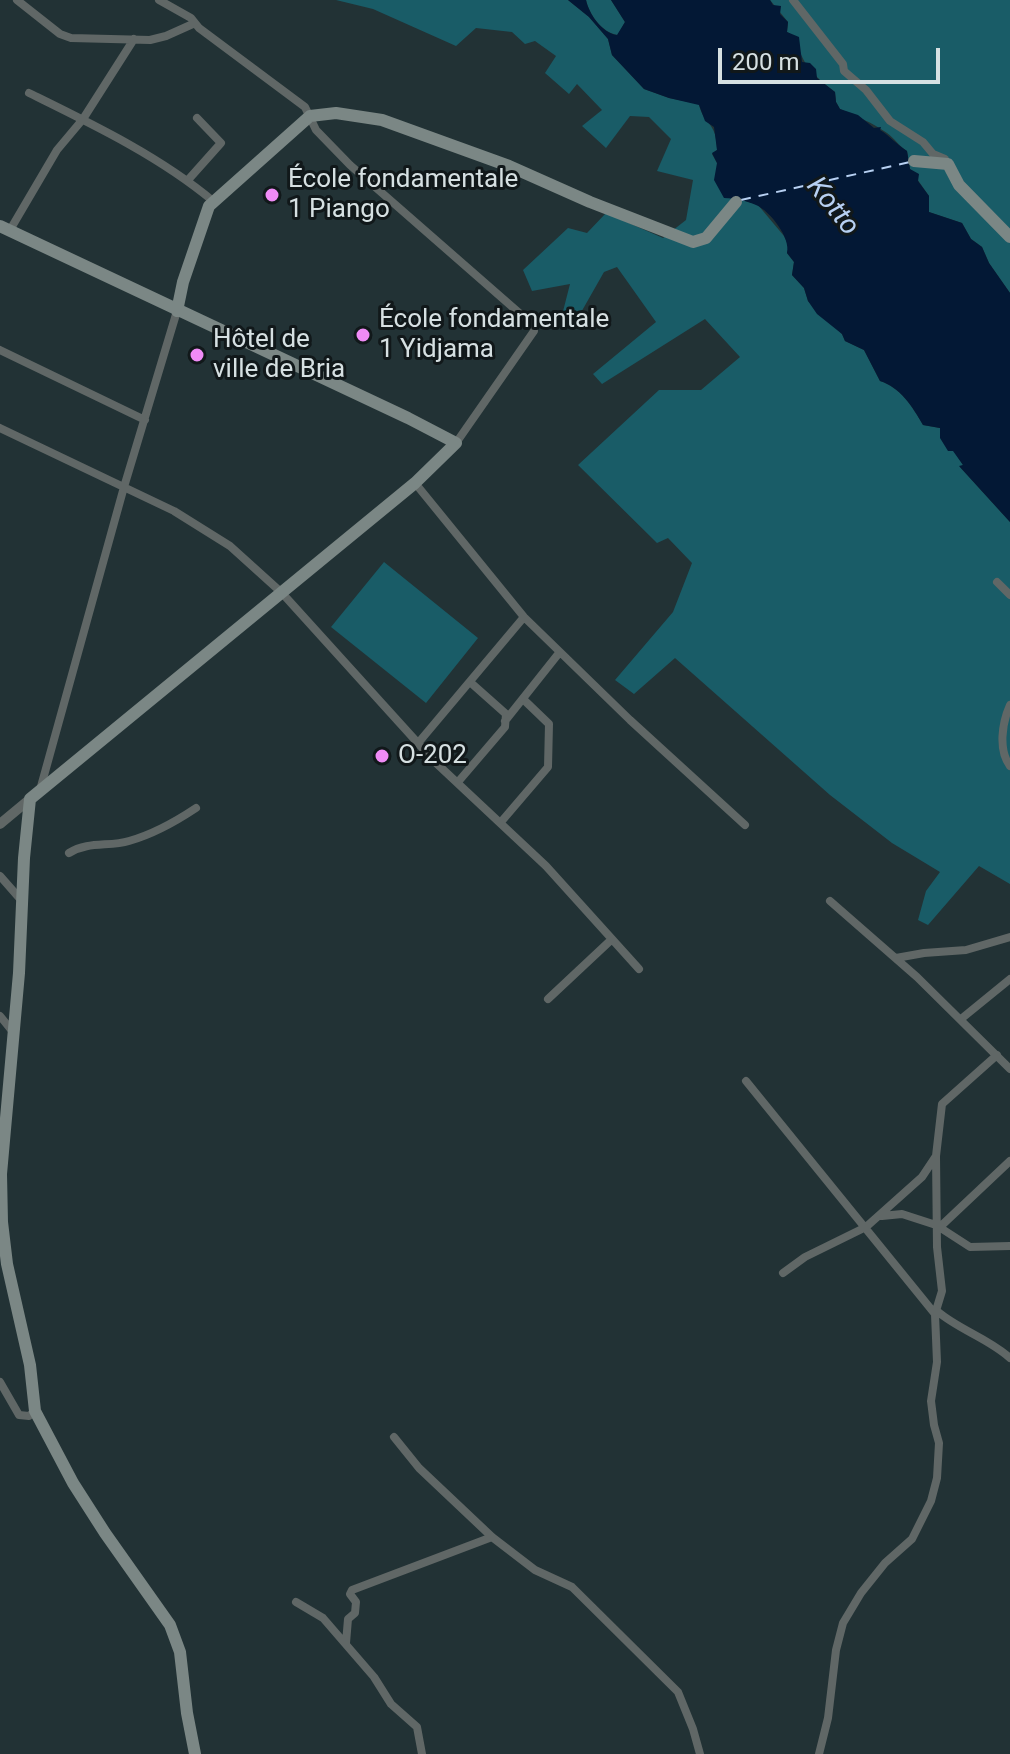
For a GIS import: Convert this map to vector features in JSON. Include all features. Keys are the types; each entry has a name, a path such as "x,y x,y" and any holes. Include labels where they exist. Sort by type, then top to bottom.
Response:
{"main road":[{"path":"177,311 183,282 209,206 310,116 336,113 382,120 509,166 693,242 706,238 736,202"},
{"path":"914,161 945,163 959,185 1010,237"},
{"path":"5,228 456,443 415,483 30,799 19,973 1,1174 2,1227 7,1264 30,1365 35,1411 73,1483 172,1629 180,1652 195,1754"},
{"path":"160,303 183,282"}],"street":[{"path":"17,0 65,36 150,40 195,23"},
{"path":"159,0 191,18 305,107 319,133 359,173 451,251 534,328 503,378 456,443"},
{"path":"793,0 843,64 844,71 866,90 890,121 923,142 931,153 945,159 945,163"},
{"path":"5,228 57,150 83,119 134,39"},
{"path":"29,93 83,119 188,180 213,201"},
{"path":"188,180 221,143 197,118"},
{"path":"40,790 124,487 177,311"},
{"path":"0,350 145,420"},
{"path":"0,428 174,511 216,536 282,593 435,762 546,866 639,969"},
{"path":"415,483 524,617 745,825"},
{"path":"997,582 1010,595"},
{"path":"419,742 524,617"},
{"path":"505,721 559,653"},
{"path":"458,782 505,727 506,714 470,682"},
{"path":"501,822 548,767 549,724 523,699"},
{"path":"1010,705 1004,726 1003,754 1010,766"},
{"path":"0,824 30,799"},
{"path":"69,853 82,845 127,842 170,825 196,808"},
{"path":"0,876 22,901"},
{"path":"830,901 896,958 1010,1069"},
{"path":"896,958 966,950 1010,937"},
{"path":"548,999 611,940"},
{"path":"961,1019 1010,979"},
{"path":"0,1016 13,1032"},
{"path":"819,1754 843,1623 861,1593 885,1563 912,1539 933,1495 940,1455 931,1401 937,1362 936,1312 942,1291 938,1274 936,1156 942,1104 997,1055"},
{"path":"746,1081 936,1312 952,1324 993,1344 1010,1358"},
{"path":"783,1273 801,1259 866,1227 881,1216 922,1177 936,1156"},
{"path":"938,1226 1010,1161"},
{"path":"881,1216 902,1214 938,1226 970,1247 1010,1246"},
{"path":"0,1382 19,1415 29,1416 35,1411"},
{"path":"394,1437 419,1468 492,1537 535,1570 556,1578 579,1593 678,1692 700,1754"},
{"path":"346,1643 348,1621 355,1613 356,1602 350,1594 352,1590 492,1537"},
{"path":"296,1602 321,1616 346,1643 391,1704 417,1727 422,1754"}],"shaded area":[{"path":"336,0 568,0 589,17 608,39 612,55 644,89 699,104 715,134 717,150 712,154 717,163 717,172 736,198 758,205 784,236 789,246 787,253 794,262 792,275 804,288 808,301 842,334 845,341 864,350 880,381 900,393 923,425 940,428 963,465 960,467 1010,522 1010,884 979,866 928,925 918,920 926,891 940,872 892,843 830,795 675,658 634,694 615,680 673,612 692,563 668,538 657,543 578,465 659,390 701,390 740,357 705,319 602,384 593,374 656,322 617,267 604,272 575,323 560,323 570,284 532,291 523,270 568,228 587,233 606,213 663,238 686,220 693,180 657,171 671,139 649,117 630,116 606,148 582,126 602,110 577,84 569,94 545,73 556,56 535,41 525,44 512,32 476,28 456,46 373,9"},
{"path":"586,0 611,0 625,22 618,35 597,22"},
{"path":"770,0 1010,0 1010,293 982,247 971,239 962,223 929,212 929,196 910,169 907,151 882,129 840,109 835,92 809,69 795,37 787,32 788,22"},
{"path":"384,562 478,638 426,703 331,627"}],"water":[{"name":"Kotto","path":"568,0 586,0 597,22 606,31 617,35 625,22 611,0 770,0 773,5 781,6 780,14 788,22 787,32 799,37 802,62 810,63 816,69 817,78 835,92 840,109 858,115 874,128 881,127 880,130 907,151 910,169 919,174 918,181 929,196 929,212 962,223 971,239 982,247 1010,293 1010,522 959,466 963,465 940,438 940,428 923,425 900,393 880,381 864,350 845,341 842,334 817,314 804,288 792,275 794,262 787,253 783,233 773,219 756,205 724,198 714,180 717,163 712,153 717,150 714,127 705,121 699,105 644,89 612,55 608,39 589,17"}],"ferry route":[{"path":"741,200 910,162"}],"place":[{"name":"École fondamentale 1 Piango","path":"272,195"},
{"name":"École fondamentale 1 Yidjama","path":"363,335"},
{"name":"Hôtel de ville de Bria","path":"197,355"},
{"name":"O-202","path":"382,756"}]}
